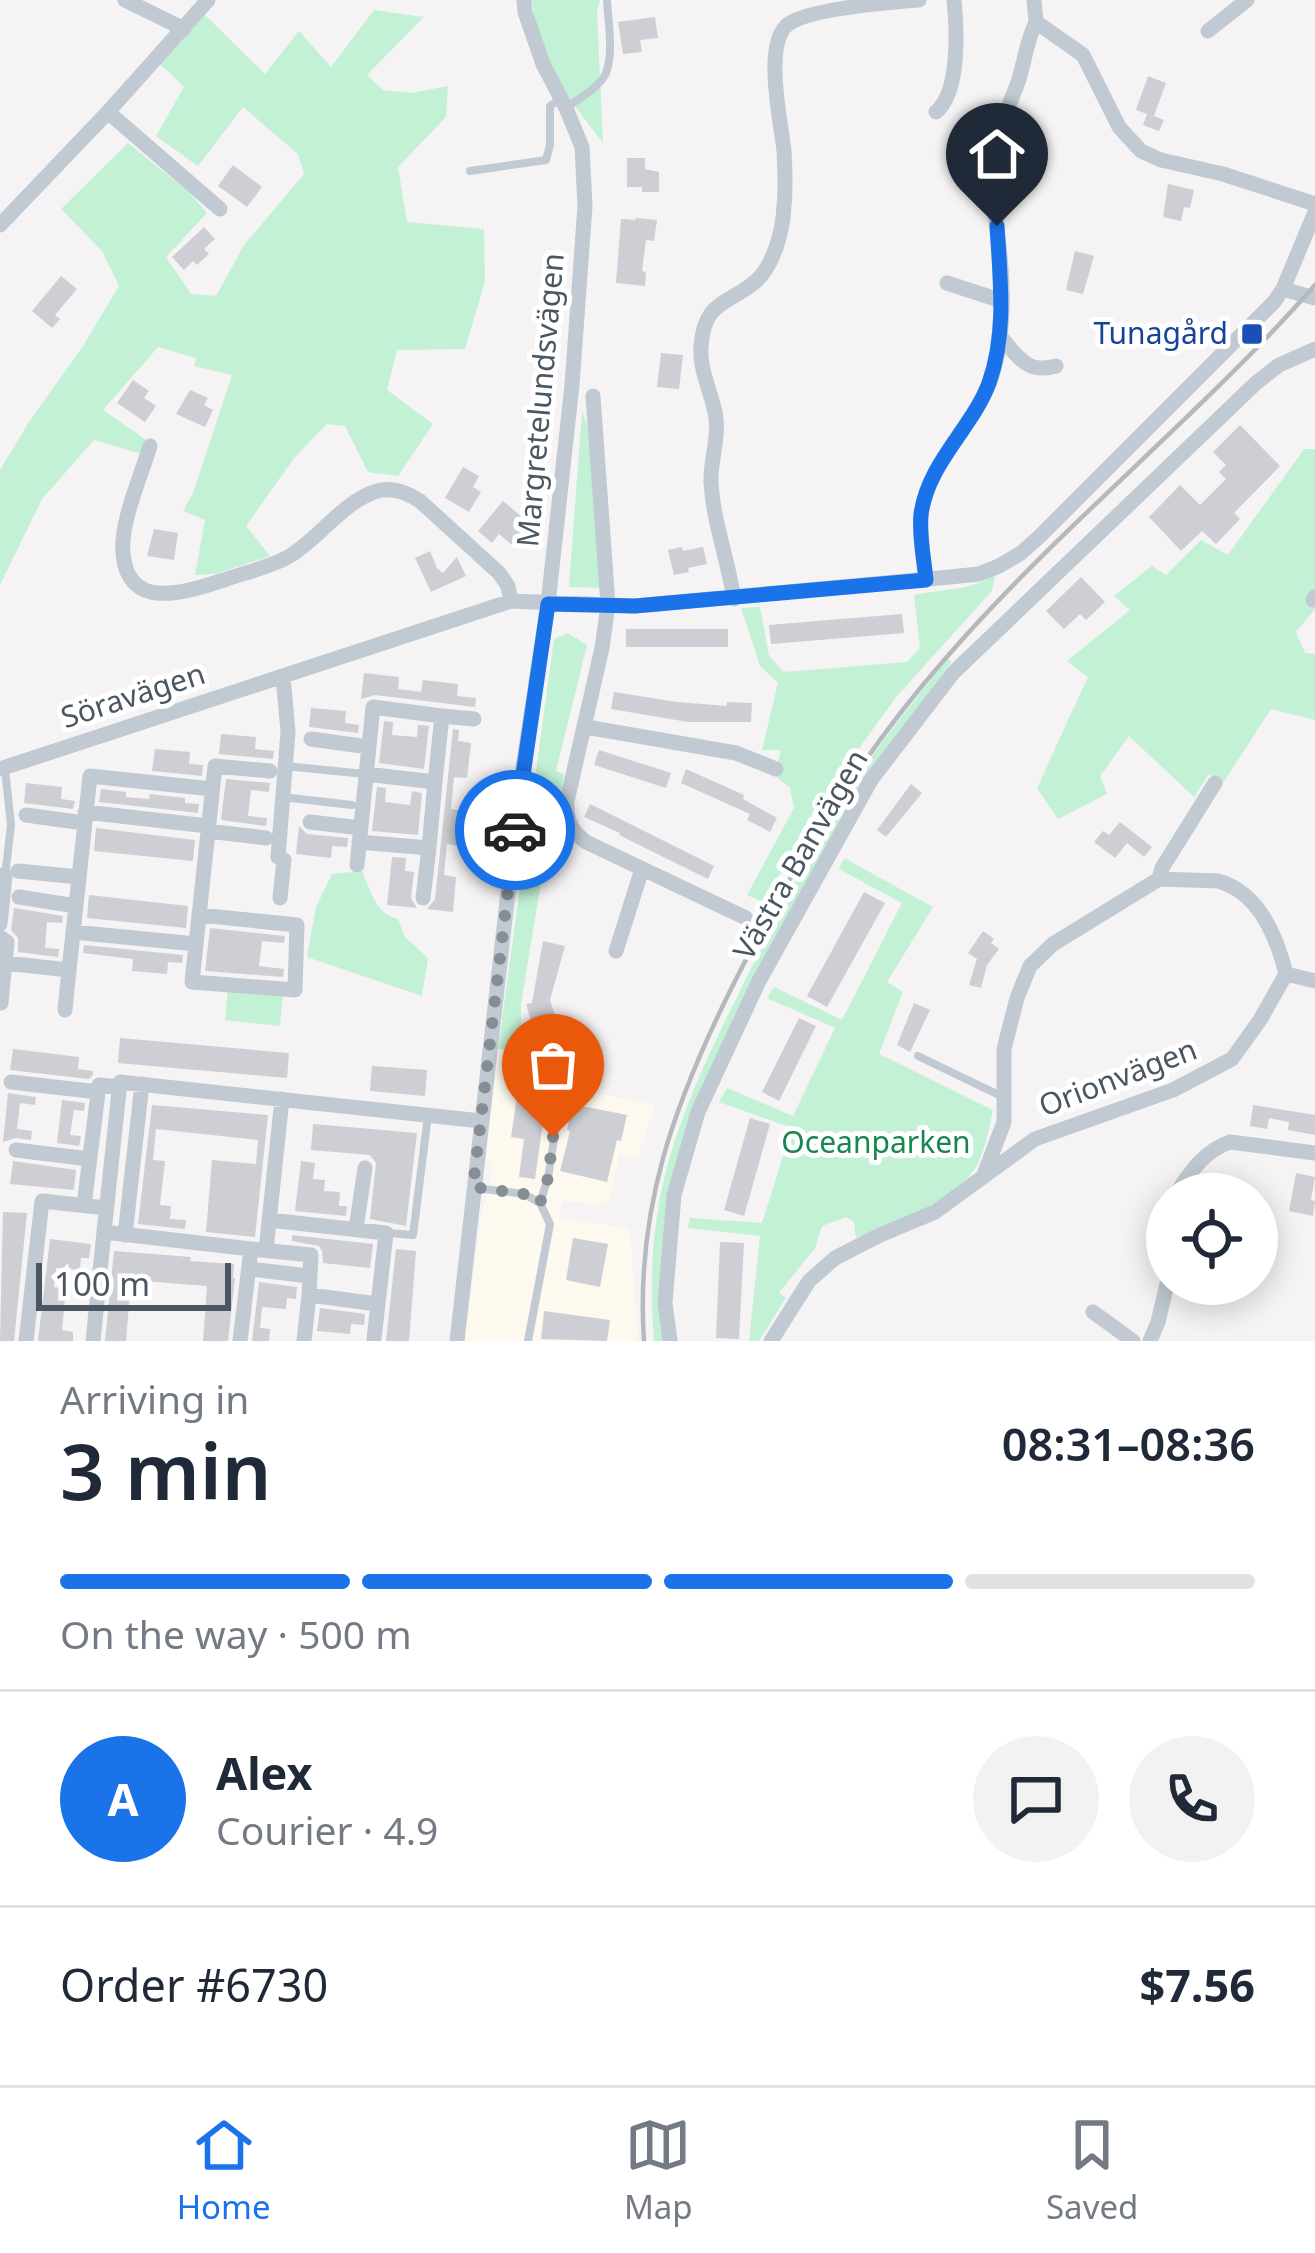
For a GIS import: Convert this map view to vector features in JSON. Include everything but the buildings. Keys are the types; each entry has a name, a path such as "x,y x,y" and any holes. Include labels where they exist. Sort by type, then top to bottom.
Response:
{"street":[{"path":"124,0 184,29"},
{"path":"3,216 108,112 208,0"},
{"name":"Margretelundsvägen","path":"457,1341 520,787 548,604 586,206 582,148 543,64 524,0"},
{"path":"734,598 711,484 716,418 700,343 716,306 759,279 780,232 784,157 776,77 778,39 790,22 801,17 920,0"},
{"path":"936,112 945,105 950,91 954,0"},
{"path":"926,580 921,511 941,463 983,398 994,366 1002,301 990,173 994,140 1036,22 1034,0"},
{"path":"1208,31 1247,0"},
{"path":"1036,22 1083,55 1119,127 1141,152 1258,185 1315,208"},
{"path":"108,112 220,209"},
{"name":"Söravägen","path":"2,768 511,601 608,605 734,598 979,574 999,566 1021,553 1250,328 1283,289 1315,208"},
{"path":"947,283 1002,301"},
{"path":"1283,289 1315,298"},
{"path":"999,335 1024,364 1045,370 1056,367"},
{"name":"Västra Banvägen","path":"670,1341 665,1303 674,1195 698,1112 759,981 871,780 953,674 1256,383 1279,365 1315,350"},
{"path":"593,396 608,605 567,801 568,821 586,842 746,918"},
{"path":"150,446 123,553 134,579 156,594 178,594 286,558 363,498 385,490 421,501 499,573 511,601"},
{"path":"280,898 284,860 278,856 282,797 278,769 288,712 283,676"},
{"path":"357,865 373,707 474,719"},
{"path":"423,898 442,716"},
{"path":"586,727 736,753 776,769"},
{"path":"311,739 369,747"},
{"path":"199,915 297,925 295,990 192,982 212,789 215,766 278,769"},
{"path":"366,774 435,782"},
{"name":"Söravägen","path":"84,817 90,776 212,789"},
{"path":"1159,879 1215,783"},
{"path":"26,815 208,828 266,838"},
{"path":"65,1010 84,817"},
{"path":"310,822 429,848"},
{"path":"616,951 642,869"},
{"path":"0,924 8,874 79,878"},
{"path":"983,1178 1004,1122 1004,1049 1030,966 1053,944 1159,879 1227,884 1264,916 1286,974 1315,981"},
{"path":"19,897 76,906"},
{"path":"73,932 196,944"},
{"path":"0,937 7,942 1,1003"},
{"path":"5,963 69,970"},
{"name":"Orionvägen","path":"771,1341 799,1294 836,1258 935,1212 1035,1138 1173,1090 1232,1059 1286,974"},
{"path":"11,1082 98,1092"},
{"path":"93,1341 120,1082 481,1121"},
{"path":"125,1235 142,1084"},
{"path":"85,1205 99,1085 120,1087"},
{"path":"240,1341 250,1269 269,1220 282,1099"},
{"name":"Orionvägen","path":"1004,1122 1035,1138"},
{"path":"1189,1173 1220,1145 1230,1142 1315,1153"},
{"path":"16,1150 89,1159"},
{"path":"356,1229 365,1168"},
{"path":"26,1341 42,1201 106,1208"},
{"path":"269,1220 386,1233 374,1339"},
{"path":"104,1232 311,1256 305,1339"},
{"path":"250,1269 309,1276"},
{"path":"309,1295 378,1304"},
{"path":"1150,1341 1162,1305"},
{"path":"1094,1312 1133,1341"}],"lane":[{"path":"470,171 546,160 550,106 564,104 592,88 606,73 607,0"},
{"path":"2,768 11,825 8,874"},
{"path":"278,769 366,774"},
{"path":"282,797 352,805"},
{"path":"918,1056 1003,1097"},
{"path":"540,1203 561,1094"},
{"path":"386,1233 413,1235 428,1115"},
{"path":"473,1187 524,1194 540,1203 550,1224 528,1341"}],"shaded area":[{"path":"498,1049 561,1057 556,1085 655,1105 638,1157 619,1154 610,1201 562,1201 559,1218 630,1229 638,1341 464,1341 481,1218 493,1171 485,1156"}],"green space":[{"path":"532,0 600,0 603,143 548,60"},
{"path":"374,10 424,17 367,75 383,90 411,93 448,86 446,117 398,167 407,222 484,229 485,281 465,349 397,350 387,390 433,424 398,476 368,472 345,426 327,424 294,458 246,526 270,556 215,574 195,575 205,520 183,511 232,375 194,366 196,358 158,347 103,410 145,439 142,454 94,440 42,499 0,585 0,470 119,286 102,251 61,209 128,143 188,191 207,213 166,257 191,294 216,296 244,245 304,174 298,154 243,107 198,166 156,136 184,87 156,60 204,14 265,74 299,31 331,67"},
{"path":"582,411 591,435 602,567 599,588 569,587"},
{"path":"1304,449 1315,449 1315,609 1296,632 1305,653 1315,654 1315,720 1271,709 1223,783 1209,774 1194,797 1129,736 1100,776 1107,794 1058,819 1037,788 1088,677 1067,661 1130,610 1114,596 1152,566 1166,575 1201,540 1228,555"},
{"path":"995,575 992,591 896,697 809,818 765,903 747,895 794,808 790,788 774,775 781,750 762,750 778,683 760,666 741,608 760,607 769,656 784,672 907,662 920,648 914,595 966,587"},
{"path":"568,633 587,645 556,771 564,774 521,1004 521,1052 498,1049 554,639"},
{"path":"948,658 951,662 848,806 673,1172 663,1341 654,1341 655,1227 675,1139 699,1078 818,842 875,752"},
{"name":"Oceanparken","path":"844,858 933,907 887,982 903,992 879,1054 993,1110 977,1165 940,1200 856,1238 854,1222 846,1217 822,1226 815,1248 779,1293 786,1298 759,1341 749,1341 760,1236 688,1228 690,1218 762,1223 792,1128 719,1102 727,1088 793,1116 835,1028 767,998 774,987 842,1020 902,903 839,869"},
{"path":"362,871 379,906 398,919 405,937 428,958 422,996 307,957 316,907 332,874"},
{"path":"228,987 283,993 280,1026 225,1020"}],"railway":[{"path":"644,1341 646,1246 663,1157 677,1114 733,985 828,815 883,735 989,610 1271,334 1315,285"}],"way so far":[{"path":"515,830 473,1187 524,1194 540,1203 553,1137"}],"place":[{"name":"Tunagård","path":"1252,334"}],"route":[{"path":"515,830 548,604 635,606 926,580 921,511 941,463 983,398 994,366 1002,301 997,226"}]}
